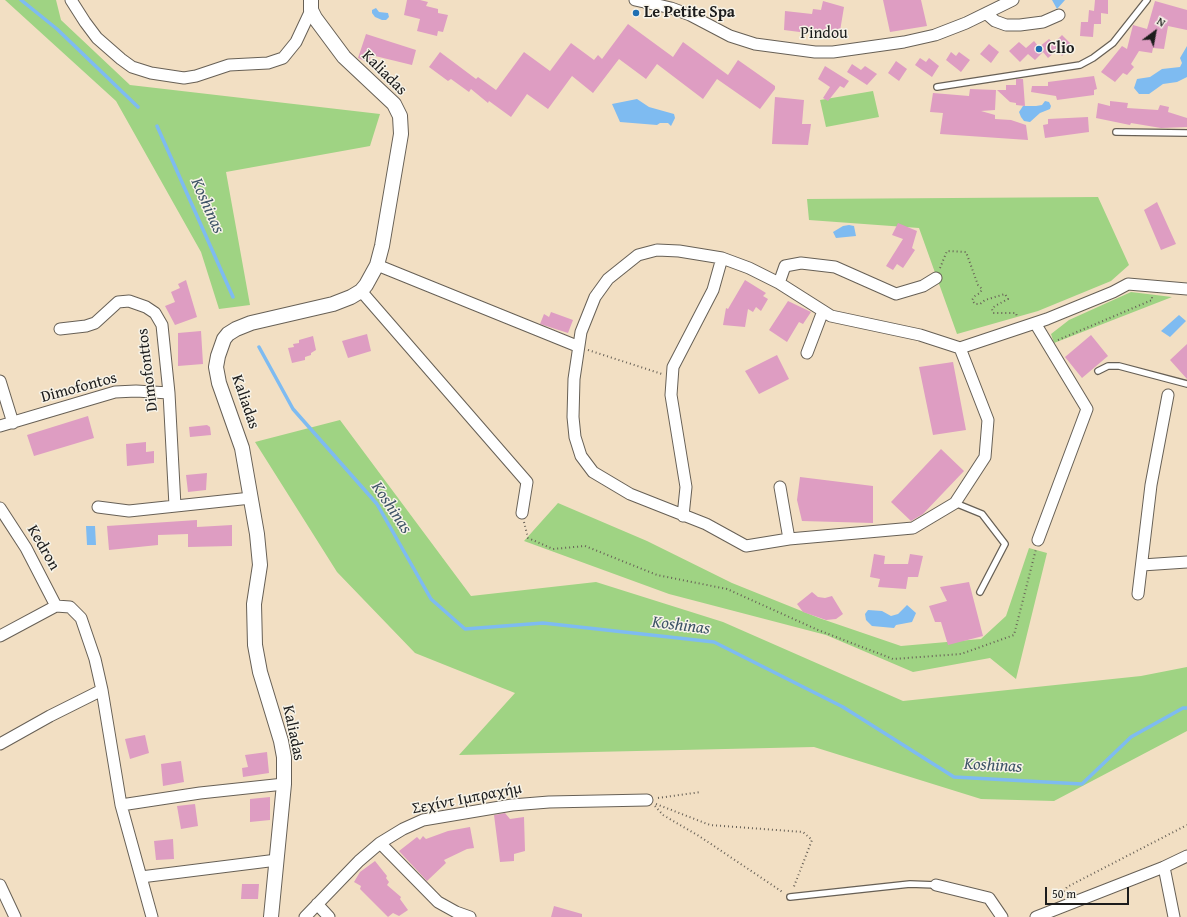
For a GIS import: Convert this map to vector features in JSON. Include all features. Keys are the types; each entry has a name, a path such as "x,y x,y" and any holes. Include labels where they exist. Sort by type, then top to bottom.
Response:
{"street":[{"path":"71,0 93,33 120,59 132,67 151,73 184,78 229,65 268,63 283,58 296,42 311,5"},
{"name":"Pindou","path":"635,0 671,8 690,15 730,36 743,41 814,52 855,50 935,35 987,14 1013,0"},
{"name":"Kaliadas","path":"271,917 284,784 284,757 281,741 260,672 255,645 254,604 260,565 251,498 242,448 219,383 216,366 220,347 224,339 228,334 236,329 251,323 333,304 361,291 372,277 377,265 401,134 400,116 389,98 344,57 311,5"},
{"path":"987,14 995,21 1006,25 1044,22 1059,15"},
{"path":"960,348 988,420 985,457 955,503 913,528 788,539 746,546 706,524 653,505 609,483 593,472 581,456 575,437 573,417 578,346 587,314 595,297 608,279 638,255 657,250 679,251 722,258 749,268 779,283 831,316 920,335 960,348 1076,308 1128,284 1187,289"},
{"path":"683,516 686,487 673,416 671,395 672,378 674,367 713,290 722,258"},
{"path":"779,283 785,266 801,263 835,267 896,294 923,286 936,278"},
{"path":"377,265 578,346"},
{"path":"361,291 527,482 522,513"},
{"name":"Dimofonttos","path":"60,329 86,326 95,323 118,302 129,301 146,307 155,313 162,325 169,393 175,506"},
{"path":"807,353 822,311"},
{"path":"1035,323 1087,409 1038,540"},
{"path":"0,381 13,423"},
{"name":"Dimofontos","path":"0,426 115,392 136,391 169,393"},
{"path":"1138,594 1150,485 1168,395"},
{"path":"780,487 788,539"},
{"path":"98,507 129,511 251,498"},
{"name":"Kedron","path":"0,508 26,548 56,606"},
{"path":"1142,564 1187,562"},
{"path":"0,636 56,606 70,607 81,618 95,659 102,690 121,805 152,917"},
{"path":"0,744 50,716 102,690"},
{"path":"121,805 194,794 284,784"},
{"name":"Σεχίντ Ιμπραχήμ","path":"305,917 359,861 380,843 403,829 423,820 512,805 549,802 647,800"},
{"path":"380,843 438,902 456,912 470,917"},
{"path":"1042,915 1164,867 1187,856"},
{"path":"141,877 277,860"},
{"path":"1164,867 1174,917"},
{"path":"0,885 15,917"},
{"path":"936,885 989,898 1002,917"},
{"path":"317,904 329,917"}],"lane":[{"path":"936,87 1080,65 1093,58 1113,43 1147,0"},
{"path":"1116,132 1187,133"},
{"path":"1098,371 1108,366 1119,366 1187,384"},
{"path":"955,503 982,514 1005,544 980,592"},
{"path":"790,897 910,884 936,885"}],"path":[{"path":"936,278 947,251 966,252 978,285 982,289 980,293 972,300 975,304 980,304 985,300 1006,294 1008,299 995,306 992,309 993,313 1016,313 1021,328"},
{"path":"1048,344 1152,300 1152,286"},
{"path":"578,346 672,378"},
{"path":"522,513 528,538 553,549 585,546 657,575 728,589 818,630 893,659 961,654 1014,635 1038,540"},
{"path":"647,800 701,792"},
{"path":"652,802 710,825 803,832 812,840 790,897 699,836 663,815 652,802"},
{"path":"1042,915 1067,887 1187,825"}],"green space":[{"path":"5,0 56,0 61,20 130,85 380,114 370,146 226,172 250,305 219,309 201,252 116,101"},
{"path":"873,91 879,117 826,127 820,100"},
{"path":"1098,197 1129,265 1111,281 1038,311 957,334 919,228 809,220 807,199"},
{"path":"1131,292 1172,297 1054,343 1051,334 1069,320"},
{"path":"340,420 471,596 596,582 723,622 903,701 1141,676 1187,667 1187,731 1054,801 981,799 814,747 459,755 515,693 415,653 337,572 255,442"},
{"path":"558,503 647,541 732,583 819,618 901,646 981,639 1006,616 1029,548 1047,553 1016,679 990,658 913,672 826,635 669,594 524,541"}],"water":[{"path":"1052,0 1065,0 1057,9"},
{"path":"376,8 379,12 388,13 389,17 386,20 382,20 375,17 372,10"},
{"path":"1187,46 1187,77 1177,82 1163,84 1149,94 1139,94 1134,88 1137,79 1150,77 1162,69 1180,67 1182,63 1180,58"},
{"path":"637,99 649,107 674,114 675,118 671,126 668,123 660,123 657,125 620,122 612,104"},
{"path":"1045,101 1049,102 1051,106 1050,109 1040,113 1030,122 1024,121 1019,112 1023,106 1042,105"},
{"path":"843,226 854,226 856,236 836,238 833,232"},
{"path":"1179,315 1186,321 1170,337 1161,331"},
{"path":"86,526 95,526 96,545 87,545"},
{"path":"907,605 916,613 912,622 896,625 894,628 872,626 866,620 865,614 868,610 882,611 891,616 898,614"}],"building":[{"path":"407,0 420,0 428,2 426,6 438,9 438,13 448,15 443,32 438,31 437,36 417,31 420,19 404,15"},
{"path":"883,0 921,0 927,26 890,32"},
{"path":"1095,0 1108,0 1108,14 1101,13 1101,24 1094,24 1093,37 1080,36 1081,22 1088,22 1089,10 1094,11"},
{"path":"823,1 844,7 839,37 784,30 785,11 812,14 813,9 821,10"},
{"path":"1155,1 1187,10 1187,30 1168,26 1164,49 1153,48 1152,53 1139,51 1131,64 1134,67 1127,75 1123,73 1115,82 1101,72 1122,46 1127,49 1133,25 1147,29"},
{"path":"628,24 673,57 683,42 728,75 738,60 775,86 775,89 760,109 717,79 703,99 657,64 646,79 619,59 593,93 572,76 548,109 527,94 511,117 489,101 488,103 471,89 469,92 451,79 448,81 429,67 440,52 476,79 478,77 496,90 524,52 550,71 571,43 594,60 598,55 602,59"},
{"path":"366,34 416,50 412,65 371,55 369,63 358,58"},
{"name":"Clio","path":"1062,35 1072,45 1062,56 1057,50 1048,58 1043,52 1035,60 1028,54 1020,62 1009,51 1019,42 1026,48 1034,41 1039,47 1049,39 1054,43"},
{"path":"989,44 999,52 991,63 980,54"},
{"path":"951,52 956,56 959,52 970,60 961,72 946,60"},
{"path":"920,58 926,62 929,58 939,66 932,77 915,65"},
{"path":"896,61 907,69 899,81 888,73"},
{"path":"852,64 861,70 865,66 877,74 867,85 847,72"},
{"path":"825,66 849,81 844,88 840,86 828,101 823,98 830,87 818,79"},
{"path":"1094,76 1097,89 1094,90 1094,95 1057,100 1056,96 1031,92 1032,86 1048,86 1048,82"},
{"path":"1016,79 1023,79 1025,106 1016,105 1016,103 1010,102 997,90 1006,90 1006,85 1016,85"},
{"path":"970,89 996,90 995,110 981,111 995,115 995,119 1011,120 1026,125 1028,140 940,134 943,113 930,112 933,93 969,96"},
{"path":"775,97 804,100 802,124 811,124 808,145 772,144"},
{"path":"1110,101 1128,103 1127,108 1158,110 1160,105 1169,107 1168,112 1187,118 1187,127 1161,128 1131,123 1130,125 1096,118 1098,103 1110,106"},
{"path":"1088,117 1089,132 1045,138 1043,125 1048,124 1048,119"},
{"path":"1157,202 1176,244 1161,250 1144,210"},
{"path":"898,223 917,231 912,248 915,250 903,268 897,264 893,270 886,266 903,239 892,235"},
{"path":"186,280 197,317 175,325 165,306 175,302 171,292 180,288 178,284"},
{"path":"745,280 766,293 763,296 768,299 761,311 756,307 753,312 748,309 745,327 723,325 726,308 728,309"},
{"path":"788,301 811,312 803,324 799,322 787,342 769,330"},
{"path":"551,312 573,320 568,333 540,324 544,314 549,317"},
{"path":"201,331 203,364 178,366 178,333"},
{"path":"367,334 371,351 348,358 342,341"},
{"path":"1091,335 1108,356 1082,378 1065,357"},
{"path":"313,336 316,350 311,353 311,355 305,357 305,360 292,363 288,348 294,347 293,344 299,343 299,340"},
{"path":"1187,344 1187,379 1170,360"},
{"path":"777,355 789,379 759,394 745,371"},
{"path":"953,362 966,430 933,435 919,367"},
{"path":"88,416 94,438 34,456 27,435"},
{"path":"207,425 210,427 211,435 190,437 189,427"},
{"path":"146,442 146,452 154,451 154,463 127,466 126,444"},
{"path":"941,449 964,471 923,514 911,521 891,502"},
{"path":"207,473 206,490 188,492 186,475"},
{"path":"800,477 873,486 873,523 802,521 797,500"},
{"path":"197,520 197,527 232,525 232,546 188,547 188,534 158,535 158,545 109,550 107,526"},
{"path":"874,554 885,556 884,564 908,564 910,554 923,556 918,577 908,577 906,589 878,587 880,579 870,577"},
{"path":"969,582 983,636 948,645 941,622 935,622 929,606 947,601 940,587"},
{"path":"812,592 818,597 825,598 832,596 843,614 836,619 826,620 803,612 797,604"},
{"path":"145,735 149,753 130,759 125,739"},
{"path":"267,752 269,773 243,777 242,768 248,767 245,755"},
{"path":"181,761 184,782 163,786 161,764"},
{"path":"270,797 270,820 250,822 250,799"},
{"path":"195,804 198,826 181,829 177,806"},
{"path":"505,813 510,819 524,817 525,851 514,854 514,861 500,862 494,815"},
{"path":"470,827 474,848 467,849 444,860 446,863 427,881 399,851 417,837 420,840 423,836 426,839 448,831"},
{"path":"173,839 174,859 156,860 154,841"},
{"path":"375,861 387,876 386,878 389,882 387,885 401,897 400,899 408,910 399,916 393,913 388,917 360,889 361,886 354,882 360,872"},
{"path":"242,884 259,884 258,899 241,899"},
{"path":"554,906 582,914 582,917 551,917"}],"waterway":[{"name":"Koshinas","path":"21,0 57,29 138,107"},
{"name":"Koshinas","path":"157,126 233,297"},
{"name":"Koshinas","path":"259,347 293,409 377,504 431,599 465,629 543,623 714,642 843,707 954,777 1082,784 1131,737 1183,708 1187,708"}],"place":[{"name":"Le Petite Spa","path":"636,13"},
{"name":"Clio","path":"1039,49"}]}
